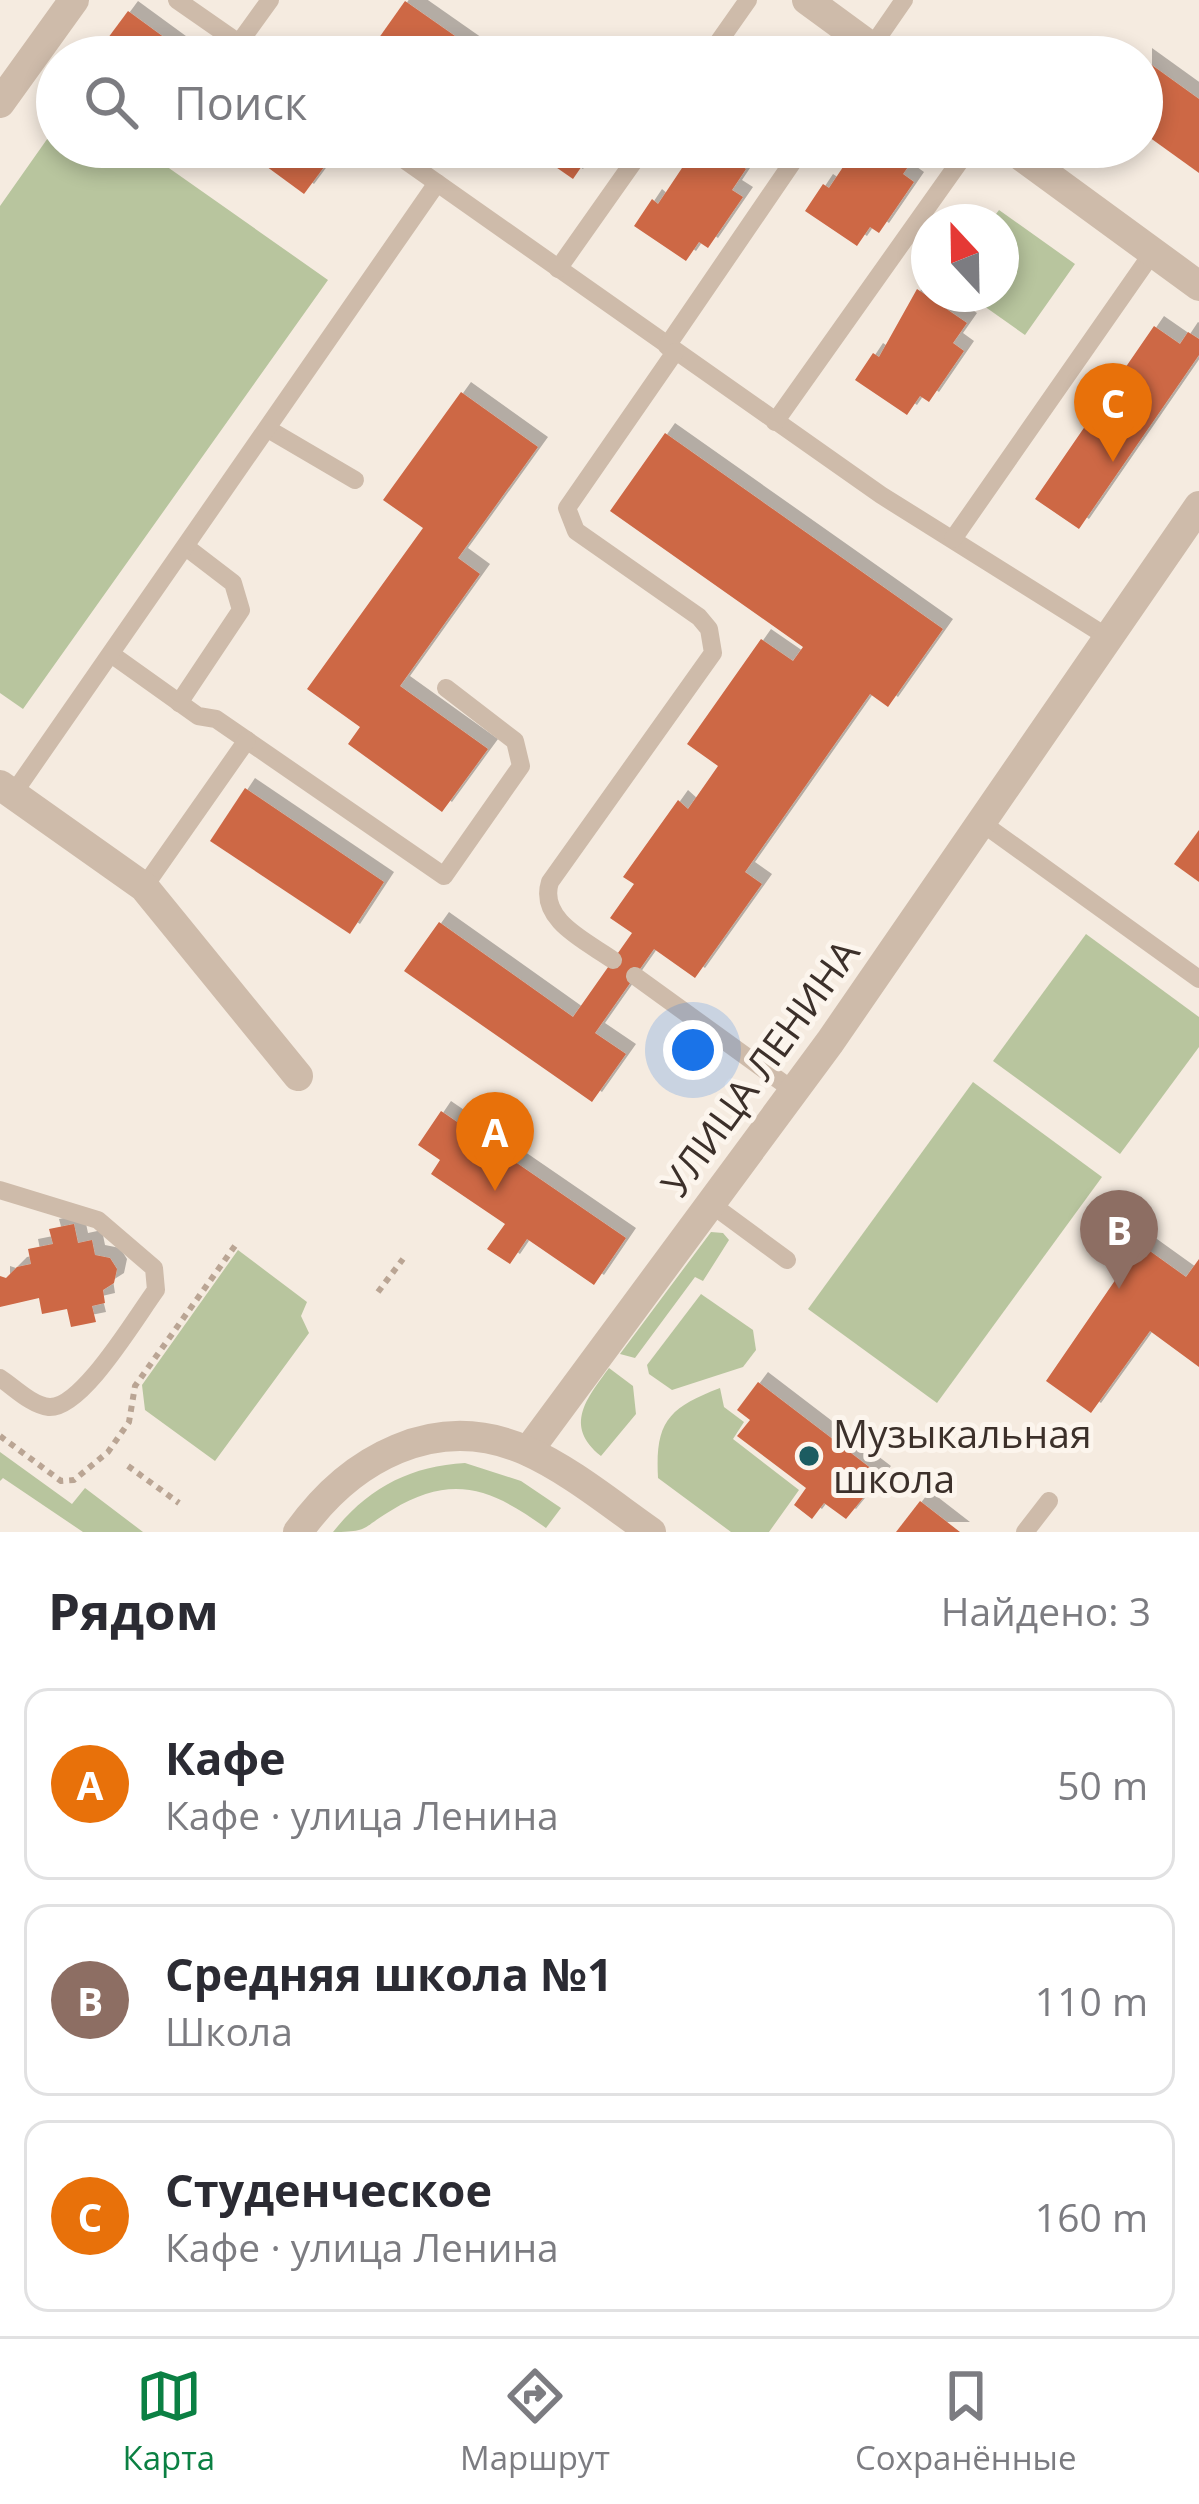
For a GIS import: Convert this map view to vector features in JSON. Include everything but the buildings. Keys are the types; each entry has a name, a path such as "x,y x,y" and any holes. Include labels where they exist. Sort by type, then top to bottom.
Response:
{"street":[{"path":"48,36 74,0"},
{"path":"807,0 852,36"},
{"path":"0,103 36,53"},
{"path":"1038,168 1199,286"},
{"name":"УЛИЦА ЛЕНИНА","path":"528,1451 794,1091 1199,506"},
{"path":"7,789 144,887 298,1076"},
{"path":"298,1532 339,1482 396,1449 461,1436 528,1451 651,1532"}],"lane":[{"path":"177,0 229,36"},
{"path":"244,36 270,0"},
{"path":"723,36 748,0"},
{"path":"884,36 904,0"},
{"path":"416,168 776,422 1109,638"},
{"path":"558,268 629,168"},
{"path":"613,960 557,920 546,894 713,653 714,641 699,617 576,531 567,508 789,168"},
{"path":"776,422 955,168"},
{"path":"7,789 111,654 437,183"},
{"path":"953,539 1153,252"},
{"path":"268,429 355,480"},
{"path":"179,703 241,610 232,584 186,548"},
{"path":"111,654 198,716 216,719 443,876 521,766 515,741 446,688"},
{"path":"144,887 247,740"},
{"path":"982,823 1199,979"},
{"path":"635,976 794,1091"},
{"path":"0,1190 98,1220 146,1258 157,1279 156,1290 75,1397 49,1407 0,1378"},
{"path":"711,1204 787,1260"},
{"path":"1025,1532 1049,1501"}],"path":[{"path":"0,1436 61,1481 74,1480 96,1465 129,1422 135,1386 237,1243"},
{"path":"378,1292 404,1259"},
{"path":"128,1466 178,1503"}],"green space":[{"path":"36,155 36,168 169,168 328,280 23,709 0,693 0,206"},
{"path":"1019,224 1075,264 1025,335 992,312 1019,312"},
{"path":"1086,934 1199,1017 1199,1047 1120,1154 993,1061"},
{"path":"973,1082 1102,1177 937,1403 808,1309"},
{"path":"711,1232 723,1233 729,1240 703,1281 695,1277 635,1358 620,1354"},
{"path":"238,1250 307,1302 301,1316 309,1333 215,1461 145,1410 142,1385"},
{"path":"701,1294 753,1330 756,1350 743,1367 672,1390 649,1374 647,1365"},
{"path":"609,1368 633,1386 636,1414 601,1456 583,1434 582,1412"},
{"path":"720,1388 724,1407 744,1422 733,1439 799,1490 769,1532 731,1532 658,1478 659,1443 668,1420 688,1403"},
{"path":"0,1452 72,1504 85,1488 143,1532 83,1532 3,1478 0,1481"},
{"path":"465,1463 521,1481 561,1508 546,1528 490,1495 453,1489 414,1499 360,1530 333,1532 361,1503 392,1482 426,1469"}],"place":[{"name":"Студенческое","path":"1113,462"},
{"name":"Кафе","path":"495,1191"},
{"name":"Средняя школа №1","path":"1119,1289"},
{"name":"Музыкальная школа","path":"809,1456"}]}
